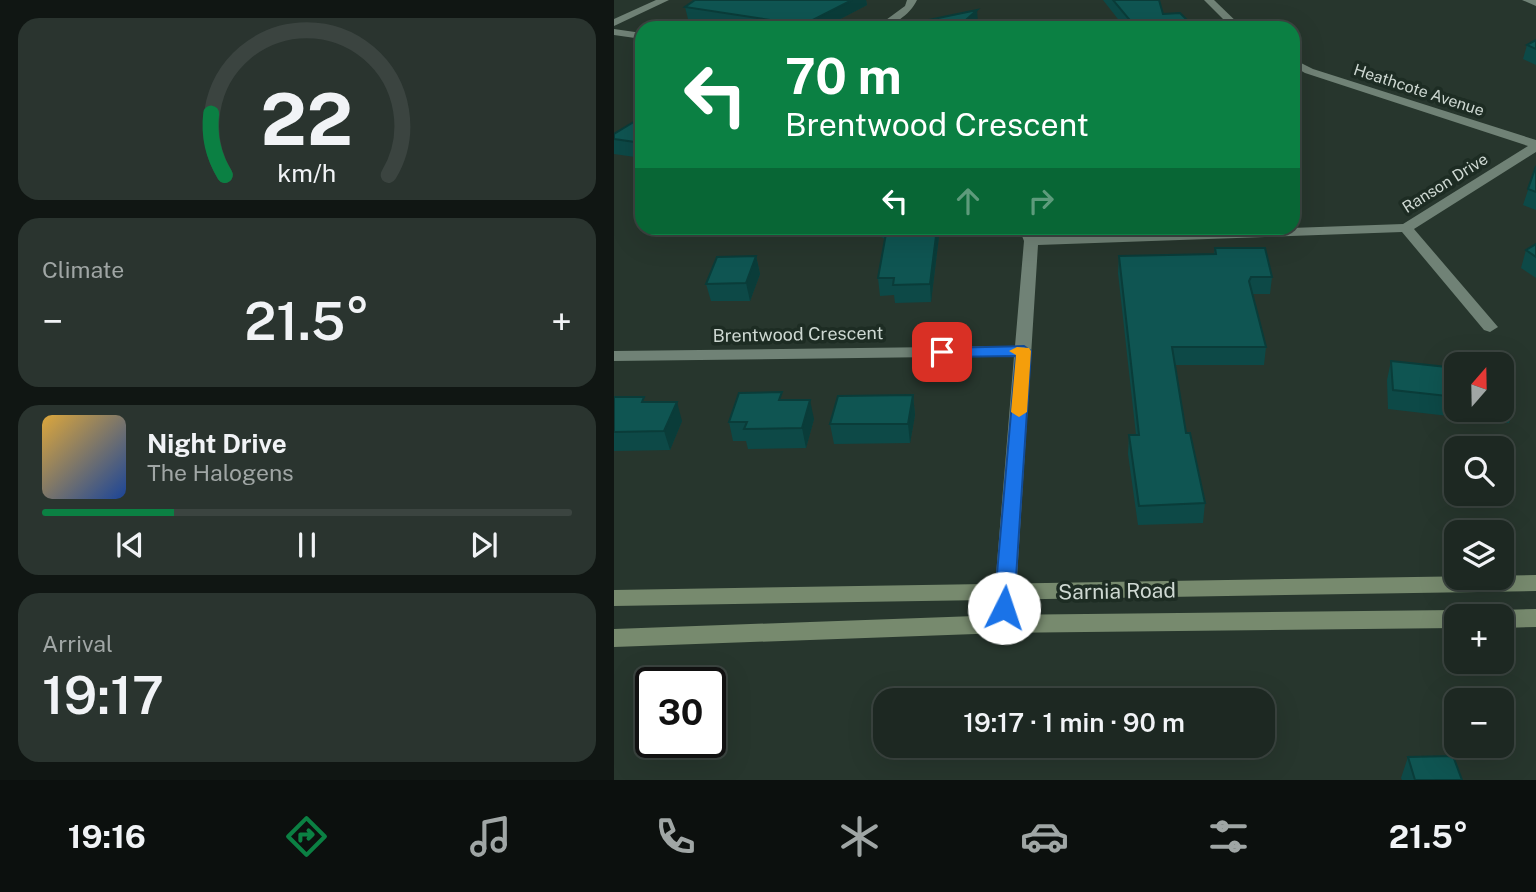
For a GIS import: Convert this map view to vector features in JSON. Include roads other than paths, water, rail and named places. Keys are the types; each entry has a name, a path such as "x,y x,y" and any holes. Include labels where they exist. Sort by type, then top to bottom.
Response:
{"main road":[{"name":"Sarnia Road","path":"614,598 1536,583"},
{"path":"1514,619 1536,618"},
{"name":"Sarnia Road","path":"614,638 1003,624 1444,619"}],"street":[{"path":"614,23 664,0"},
{"path":"890,21 909,7 912,0"},
{"path":"1209,0 1231,21"},
{"path":"1527,0 1536,4"},
{"path":"614,32 635,35"},
{"name":"Heathcote Avenue","path":"1300,66 1536,145"},
{"name":"Ranson Drive","path":"1300,230 1406,228 1536,145"},
{"path":"1406,228 1490,327"},
{"path":"1003,624 1024,351 1029,235"},
{"name":"Brentwood Crescent","path":"614,356 1024,351"}]}
